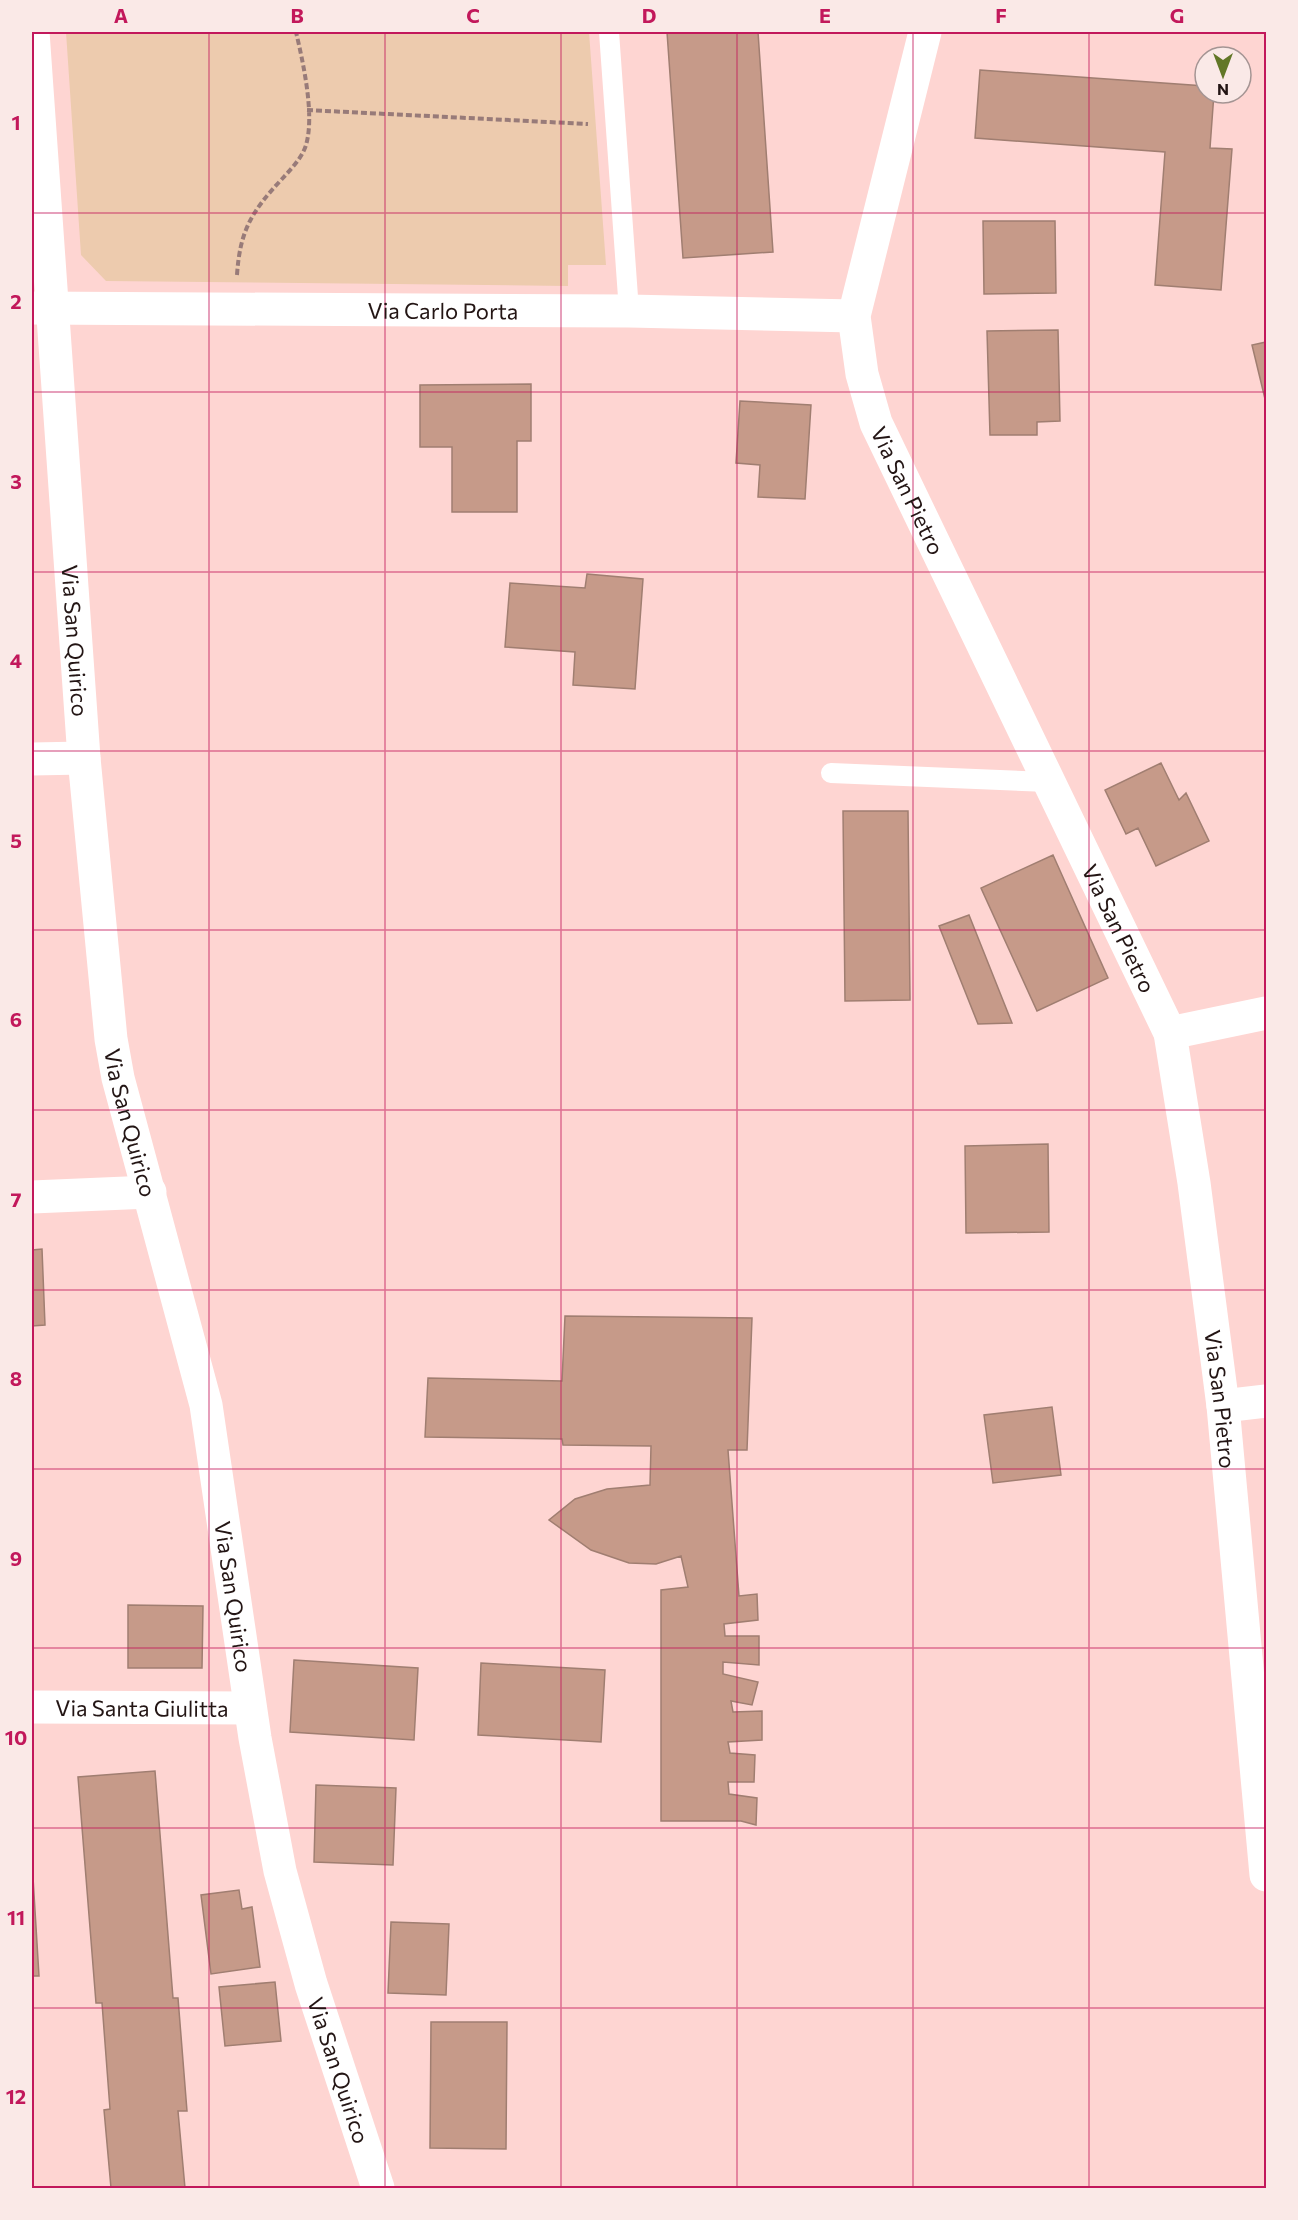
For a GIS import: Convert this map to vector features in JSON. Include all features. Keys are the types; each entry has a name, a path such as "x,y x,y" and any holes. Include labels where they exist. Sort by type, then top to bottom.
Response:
{"street":[{"name":"Via San Quirico","path":"33,32 41,309 111,1040 118,1078 206,1404 250,1708 283,1883 311,1984 378,2188"},
{"name":"Via San Pietro","path":"925,32 854,316 862,374 876,423 1170,1034 1194,1183 1223,1406 1266,1875"},
{"name":"Via Carlo Porta","path":"41,309 629,311 854,316"},
{"path":"32,759 84,758"},
{"path":"1170,1034 1266,1013"},
{"path":"32,1197 150,1192"},
{"path":"1223,1406 1266,1401"},
{"name":"Via Santa Giulitta","path":"32,1707 250,1708"}],"lane":[{"path":"609,32 629,311"},
{"path":"831,773 1048,782"}],"path":[{"path":"235,309 239,251 245,227 258,206 295,164 306,146 307,110 303,63 296,32"},
{"path":"307,110 614,125"}],"shaded area":[{"path":"66,32 589,32 606,265 568,265 568,286 106,281 81,255"}],"building":[{"path":"667,32 758,32 773,252 683,258"},
{"path":"980,70 1193,85 1193,105 1213,105 1210,148 1232,149 1221,290 1155,285 1165,152 975,138"},
{"path":"983,221 1055,221 1056,293 984,294"},
{"path":"1058,330 1060,421 1037,422 1037,435 990,435 987,331"},
{"path":"1266,342 1266,403 1252,345"},
{"path":"531,384 531,441 517,441 517,512 452,512 452,447 420,447 420,385"},
{"path":"740,401 811,405 805,499 758,497 760,465 736,463"},
{"path":"587,574 643,579 635,689 573,685 575,652 505,647 510,583 585,588"},
{"path":"1161,763 1179,800 1186,793 1209,841 1156,866 1138,828 1126,834 1105,790"},
{"path":"843,811 908,811 910,1000 845,1001"},
{"path":"1053,855 1108,978 1037,1011 981,888"},
{"path":"969,915 1012,1023 978,1024 939,926"},
{"path":"1048,1144 1049,1232 966,1233 965,1146"},
{"path":"42,1249 45,1325 32,1326 32,1250"},
{"path":"565,1316 752,1318 747,1450 728,1450 739,1596 757,1594 758,1620 724,1624 725,1636 759,1636 759,1665 723,1662 723,1674 758,1682 752,1705 731,1701 733,1712 762,1711 762,1740 728,1742 730,1753 755,1755 754,1782 728,1782 729,1794 757,1798 756,1825 741,1821 661,1821 661,1590 688,1587 681,1556 656,1564 629,1563 591,1550 549,1520 575,1499 607,1489 650,1485 651,1446 563,1445 562,1439 425,1437 428,1378 562,1381"},
{"path":"1052,1407 1061,1475 993,1483 984,1415"},
{"path":"128,1605 203,1606 202,1668 128,1668"},
{"path":"294,1660 418,1668 414,1740 290,1732"},
{"path":"481,1663 605,1670 601,1742 478,1735"},
{"path":"155,1771 173,1998 178,1998 187,2111 178,2111 185,2188 111,2188 104,2110 110,2109 102,2003 96,2003 78,1777"},
{"path":"316,1785 396,1788 393,1865 314,1862"},
{"path":"32,1861 39,1976 32,1976"},
{"path":"239,1890 242,1909 252,1907 260,1967 211,1974 201,1895"},
{"path":"391,1922 449,1924 446,1995 388,1993"},
{"path":"275,1982 281,2041 225,2046 219,1987"},
{"path":"431,2022 507,2022 506,2149 430,2148"}]}
